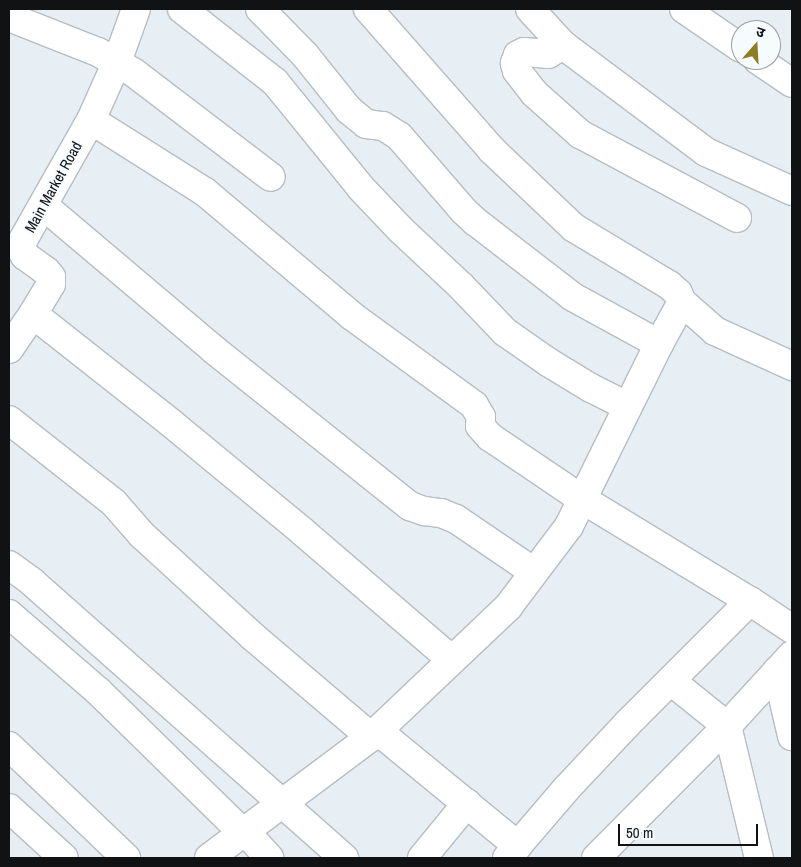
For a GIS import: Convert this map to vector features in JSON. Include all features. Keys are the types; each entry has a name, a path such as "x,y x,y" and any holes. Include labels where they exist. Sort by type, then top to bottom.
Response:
{"street":[{"name":"Main Market Road","path":"9,349 51,284 51,277 15,247 24,240 91,120 117,62 136,9"},
{"path":"182,9 274,82 368,195 505,332 548,362 591,388 627,406"},
{"path":"260,9 305,55 349,110 366,124 383,126 399,136 464,212 573,297 659,344"},
{"path":"368,9 492,150 566,220 583,234 669,285 678,293 682,302 715,331 792,366"},
{"path":"530,9 563,45 706,152 792,191"},
{"path":"684,9 731,41"},
{"path":"9,17 117,62 149,83 272,177"},
{"path":"563,45 548,54 524,52 518,55 515,63 517,70 534,93 580,134 737,218"},
{"path":"773,70 792,83"},
{"path":"91,120 205,192 352,316 474,405 481,417 480,426 490,437 582,499 750,601 792,629"},
{"path":"44,206 213,349 410,506 424,511 441,513 456,519 534,572"},
{"path":"208,858 375,734 508,607 569,526 627,406 682,302"},
{"path":"33,314 223,465 452,660"},
{"path":"9,420 114,503 142,535 251,635 375,734 467,803 513,852 567,788 750,601"},
{"path":"9,565 32,582 344,858"},
{"path":"9,614 98,691 269,858"},
{"path":"596,858 727,726 784,663"},
{"path":"784,663 792,736"},
{"path":"671,681 727,726 759,858"},
{"path":"9,746 126,858"},
{"path":"422,858 467,803"},
{"path":"9,808 64,858"}]}
